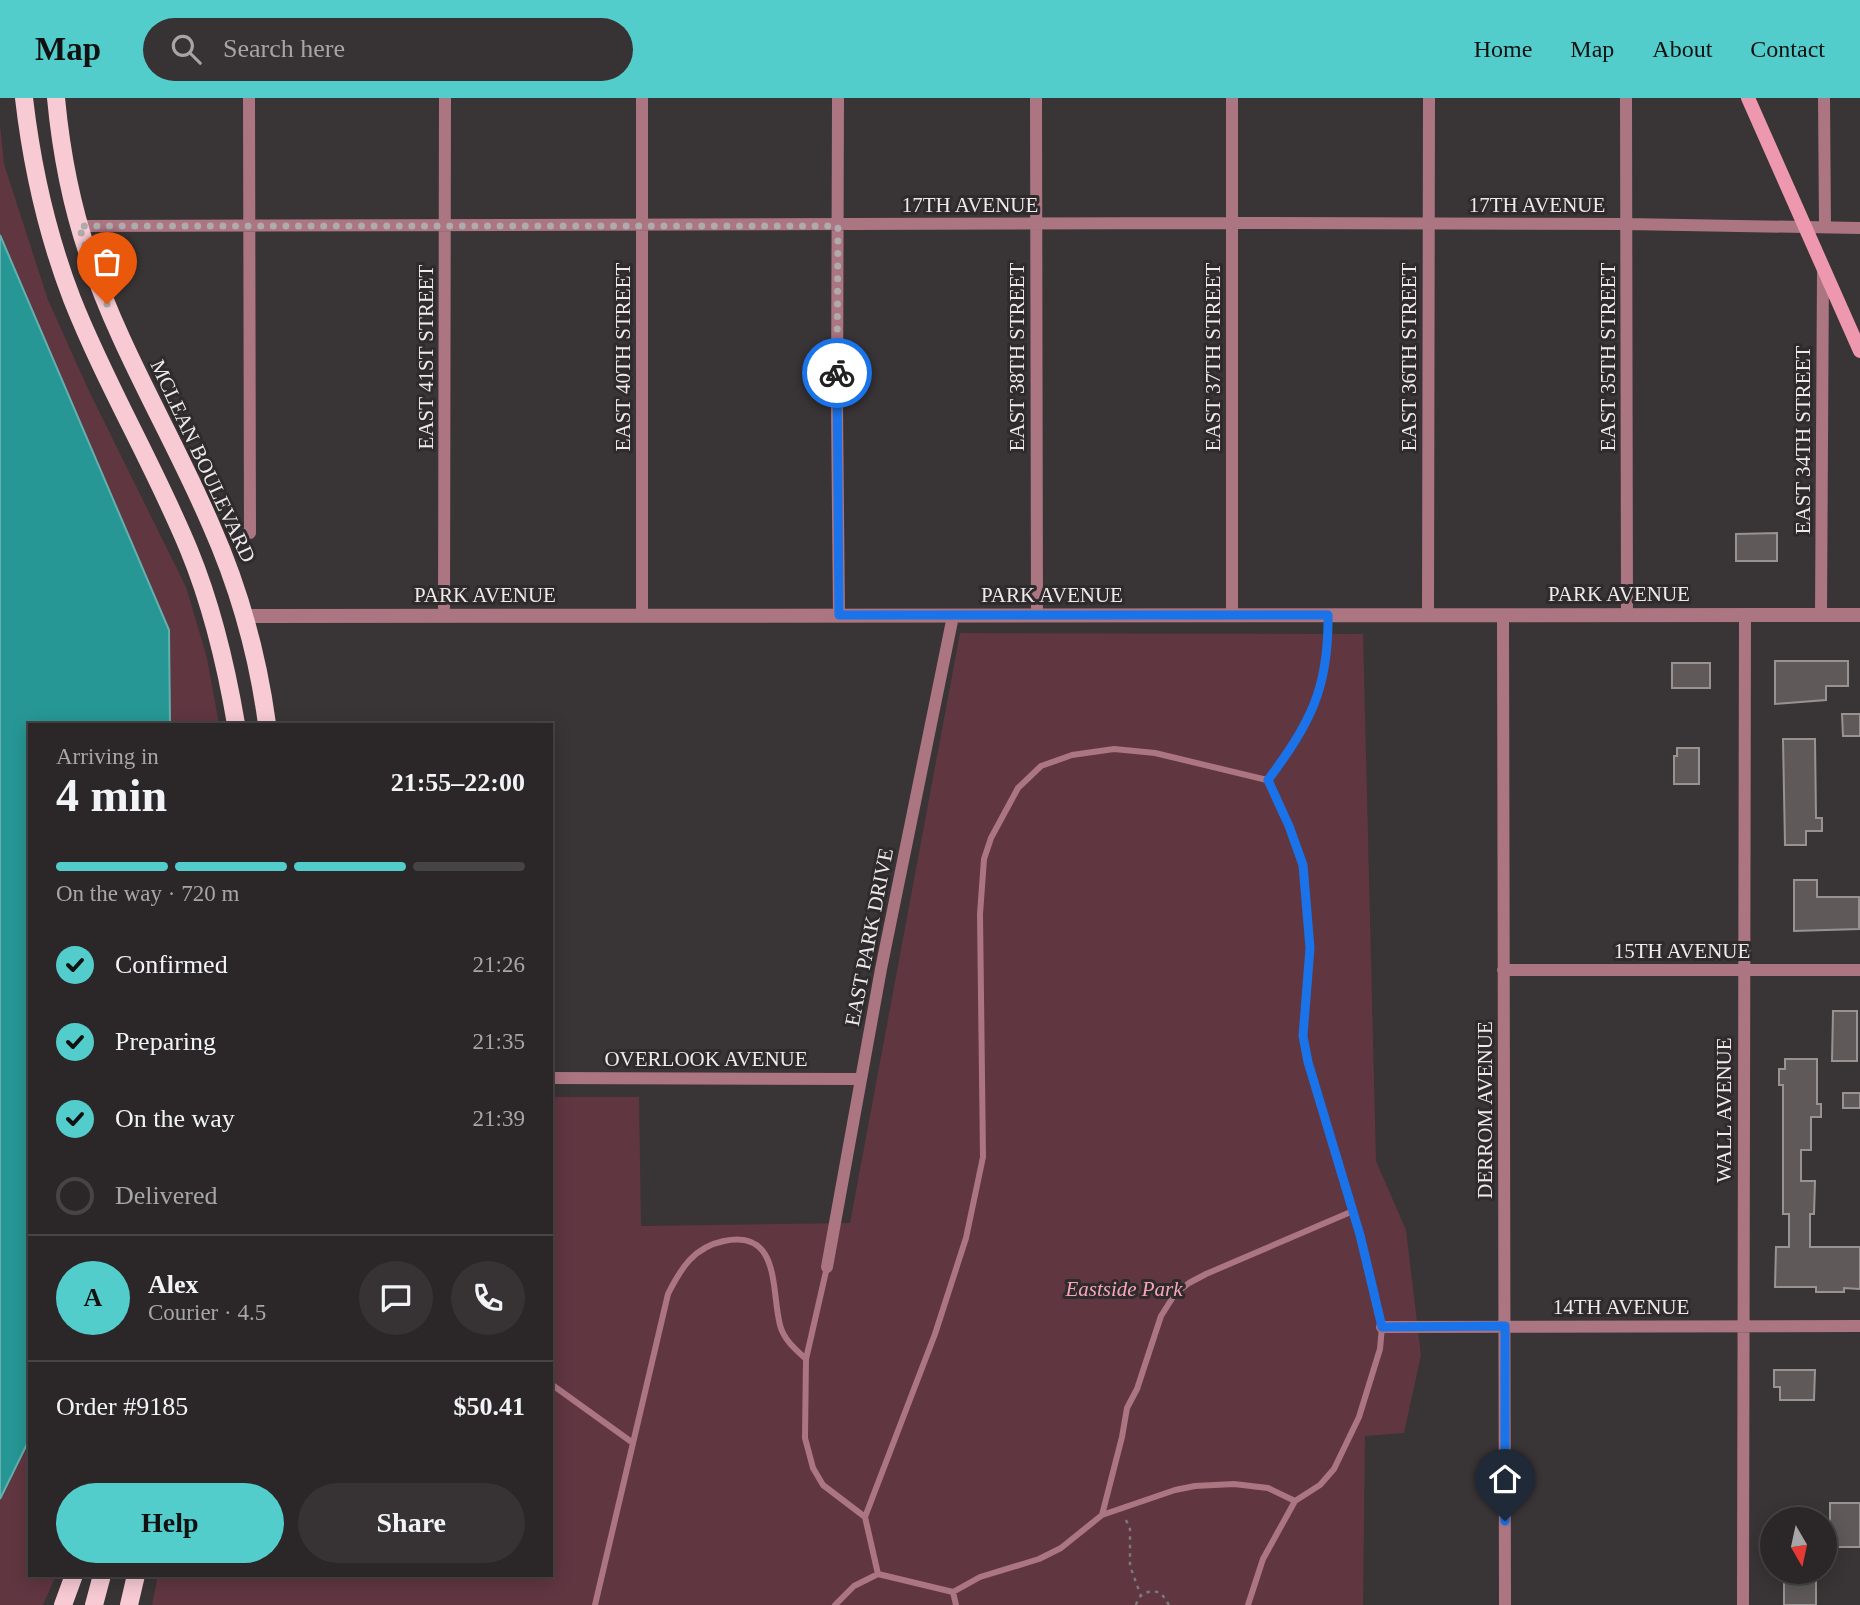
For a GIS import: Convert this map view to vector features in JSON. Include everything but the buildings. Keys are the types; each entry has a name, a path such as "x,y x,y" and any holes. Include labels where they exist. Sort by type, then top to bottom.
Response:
{"main road":[{"path":"24,98 37,183 56,252 86,330 163,492 200,580 217,636 236,723"},
{"name":"MCLEAN BOULEVARD","path":"56,98 59,133 79,226 88,254 124,345 226,560 244,616 267,723"},
{"path":"1748,98 1860,351"},
{"path":"63,1605 73,1577"},
{"path":"94,1605 101,1577"},
{"path":"131,1605 135,1580"}],"street":[{"path":"249,98 250,533"},
{"name":"EAST 41ST STREET","path":"444,616 445,98"},
{"name":"EAST 40TH STREET","path":"642,98 642,616"},
{"path":"838,98 839,615"},
{"name":"EAST 38TH STREET","path":"1036,98 1037,616"},
{"name":"EAST 37TH STREET","path":"1231,98 1232,616"},
{"name":"EAST 36TH STREET","path":"1428,615 1429,98"},
{"name":"EAST 35TH STREET","path":"1626,98 1626,615"},
{"path":"1824,98 1825,227"},
{"name":"17TH AVENUE","path":"79,226 1232,223 1627,224 1860,228"},
{"name":"EAST 34TH STREET","path":"1821,615 1823,266"},
{"name":"DERROM AVENUE","path":"1503,615 1505,1605"},
{"name":"WALL AVENUE","path":"1743,1605 1742,970 1745,615"},
{"name":"PARK AVENUE","path":"244,616 1860,615"},
{"name":"EAST PARK DRIVE","path":"827,1267 861,1079 953,616"},
{"name":"15TH AVENUE","path":"1503,970 1860,970"},
{"name":"OVERLOOK AVENUE","path":"553,1078 861,1079"},
{"name":"14TH AVENUE","path":"1382,1327 1860,1326"}],"lane":[{"path":"1268,780 1305,728 1316,703 1324,671 1328,615"},
{"path":"878,1574 865,1517 935,1334 966,1238 983,1157 981,885 984,859 991,838 1018,788 1041,766 1082,754 1114,749 1155,753 1268,780"},
{"path":"1248,1605 1263,1559 1295,1501 1320,1485 1334,1469 1359,1417 1375,1371 1382,1327 1353,1211 1308,1062 1303,1036 1310,948 1303,865 1268,780"},
{"path":"1102,1515 1127,1408 1137,1389 1161,1317 1175,1294 1206,1274 1353,1211"},
{"path":"595,1605 668,1294 690,1257 708,1245 740,1240 763,1250 773,1276 780,1326 790,1345 806,1359"},
{"path":"827,1267 806,1359 805,1437 813,1468 823,1485 865,1517"},
{"path":"553,1385 633,1443"},
{"path":"835,1605 854,1586 878,1574 953,1592 980,1577 1039,1559 1061,1548 1102,1515 1175,1490 1234,1484 1268,1488 1295,1501"},
{"path":"953,1592 957,1605"}],"path":[{"path":"1124,1507 1125,1519 1130,1529 1130,1566 1141,1596"},
{"path":"1136,1605 1145,1593 1156,1591 1165,1597 1169,1605"}],"green space":[{"path":"0,124 4,164 48,300 89,391 186,587 207,658 219,723 170,723 169,630 0,235"},
{"name":"Eastside Park","path":"960,633 1363,634 1376,1161 1406,1230 1421,1355 1404,1433 1365,1436 1363,1605 152,1605 158,1577 553,1577 553,1097 639,1097 641,1226 850,1223"},
{"path":"28,1442 28,1577 55,1577 43,1605 0,1605 0,1499"}],"water":[{"path":"0,235 169,630 170,723 28,723 28,1442 0,1499"}],"way so far":[{"path":"107,304 79,226 838,226 837,373"}],"route":[{"path":"837,373 839,615 1328,615 1324,671 1316,703 1305,728 1268,780 1303,865 1310,948 1303,1036 1308,1062 1341,1166 1382,1327 1505,1326 1505,1521"}]}
